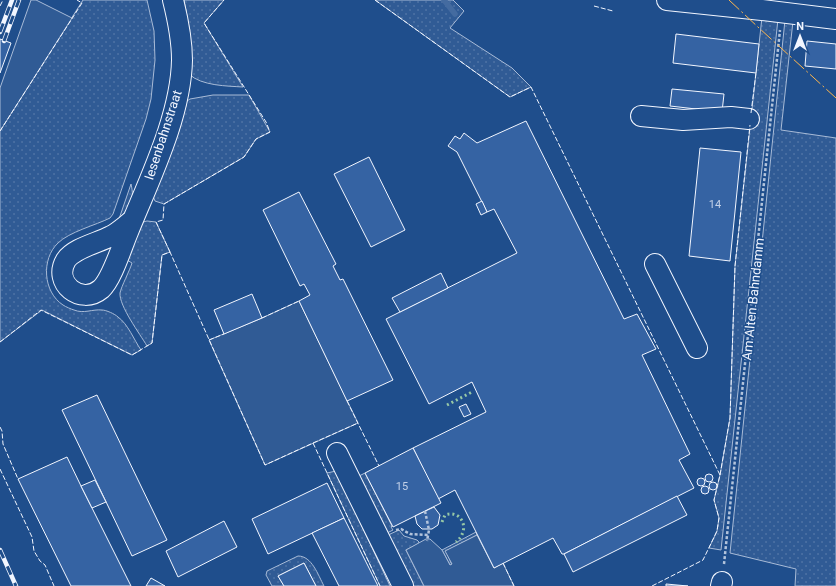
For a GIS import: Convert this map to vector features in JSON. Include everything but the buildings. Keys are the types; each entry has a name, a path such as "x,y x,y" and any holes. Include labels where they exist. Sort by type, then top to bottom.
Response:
{"street":[{"name":"Iesenbahnstraat","path":"133,220 140,206 167,131 177,96 182,60 180,27 173,0"},
{"path":"667,0 783,6 836,19"},
{"path":"641,116 684,120 731,117 749,119"},
{"path":"656,264 697,348"},
{"path":"337,453 403,586"}],"path":[{"name":"Am Alten Bahndamm","path":"721,584 783,6"},
{"path":"425,511 429,530 427,541"},
{"path":"379,538 399,528 410,534 428,535"}],"shaded area":[{"path":"31,0 36,0 72,18 0,131 0,88"},
{"path":"83,0 147,0 154,31 155,60 151,99 146,119 113,214 110,218 69,235 58,243 49,258 47,266 48,284 56,299 64,306 81,312 98,310 106,311 122,320 141,350 132,355 42,310 0,342 0,131"},
{"path":"184,0 224,0 204,23 243,87 222,86 207,83 194,78 189,74 189,27"},
{"path":"375,0 453,0 464,11 450,28 512,68 531,87 510,97"},
{"path":"762,17 778,19 721,550 709,548 717,531 719,518 714,500 730,418 735,266"},
{"path":"785,20 793,21 781,130 836,138 836,586 795,586 796,569 730,553"},
{"path":"213,95 249,95 270,132 256,139 244,157 164,204 155,201 153,196 179,131 187,101 190,99"},
{"path":"131,184 131,203 119,219"},
{"path":"143,222 156,222 170,252 162,255 152,343 147,346 126,312 120,293 132,263 127,260"},
{"path":"299,301 358,423 265,465 209,340"},
{"path":"336,471 390,586 380,586 327,473"},
{"path":"365,473 392,526 391,527 393,530 387,533 357,477"},
{"path":"399,530 404,536 419,542 406,550 424,586 414,586 388,535"},
{"path":"476,532 477,535 446,551 452,565 450,565 442,550"},
{"path":"477,535 494,568 503,563 514,586 424,586 406,550 426,539 430,539 442,550 450,565 452,564 445,551"},
{"path":"298,556 307,559 311,563 324,586 316,586 304,563 278,576 284,586 272,586 266,575 267,571"}],"waterway":[{"path":"444,0 455,14"}],"railway":[{"path":"0,32 12,0"},
{"path":"4,41 19,0"},
{"path":"0,550 16,586"}],"hedge":[{"path":"447,405 472,392"},
{"path":"442,522 445,515 451,514 460,518 464,527 461,537 456,542"}],"fence":[{"path":"0,6 3,0"},
{"path":"0,131 82,3 77,0"},
{"path":"170,252 156,222 163,220 164,204 244,157 256,139 270,132 266,122 204,23 224,0"},
{"path":"375,0 510,97 531,87 720,475 714,500 719,518 717,531 703,560 652,586"},
{"path":"594,6 613,11"},
{"path":"751,113 756,73"},
{"path":"720,475 730,418 735,266 750,125"},
{"path":"0,342 41,310 132,355 152,343 162,255 170,252 265,465 313,443 380,586"},
{"path":"262,318 299,301"},
{"path":"209,340 224,334"},
{"path":"347,401 379,466"},
{"path":"313,443 358,423"},
{"path":"0,427 2,431 3,444 18,479"},
{"path":"0,469 32,537 34,551 40,561 45,565 54,586"},
{"path":"503,563 514,586"}],"power":[{"path":"729,0 836,98"}]}
